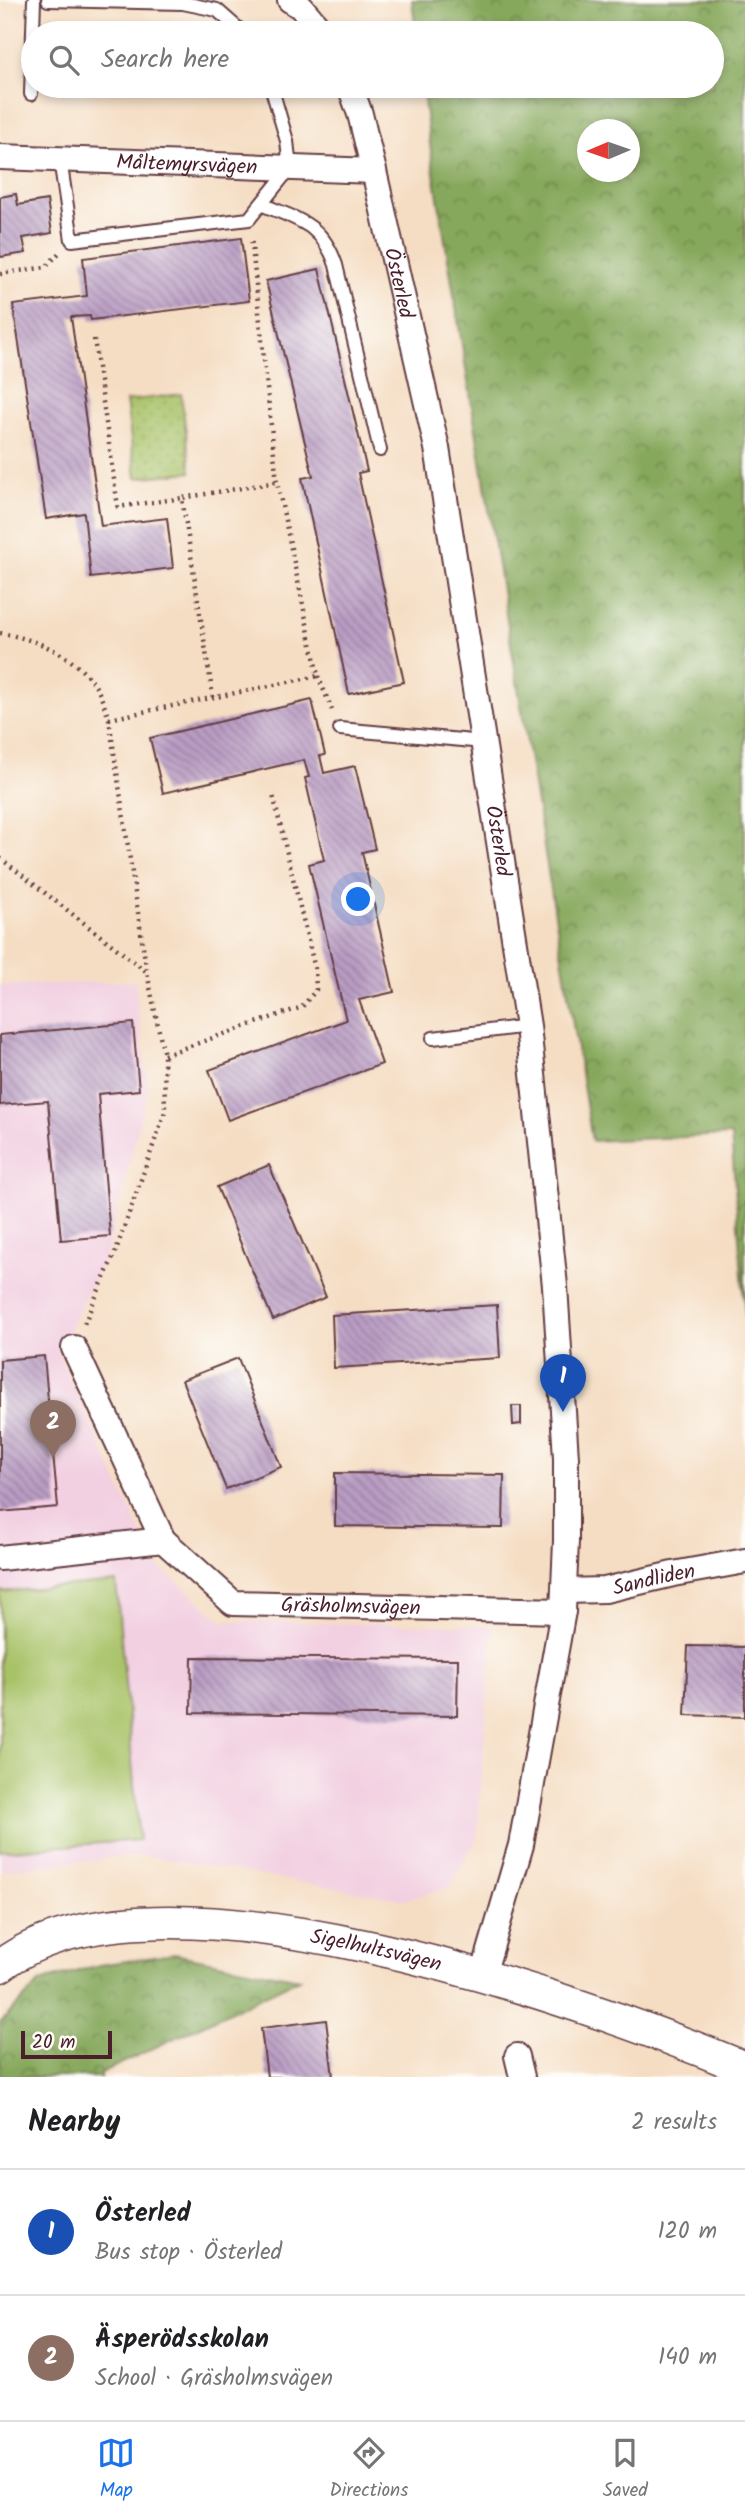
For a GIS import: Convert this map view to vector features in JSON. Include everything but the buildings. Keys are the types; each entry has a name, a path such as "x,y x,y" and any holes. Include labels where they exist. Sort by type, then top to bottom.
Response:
{"street":[{"path":"290,0 301,7 313,21"},
{"name":"Österled","path":"354,98 374,171 437,448 528,1026 555,1286 566,1458 563,1601 521,1845 483,1975"},
{"name":"Måltemyrsvägen","path":"0,157 374,171"},
{"name":"Gräsholmsvägen","path":"74,1348 163,1539 233,1603 563,1601"},
{"path":"0,1558 163,1539"},
{"name":"Sandliden","path":"563,1601 673,1574 745,1561"},
{"name":"Sigelhultsvägen","path":"0,1966 18,1952 89,1928 136,1923 218,1923 391,1952 483,1975 522,1986 695,2047 745,2068"}],"lane":[{"path":"33,21 34,0"},
{"path":"48,0 183,3 218,10 230,21"},
{"path":"60,159 72,240 249,219 290,168 288,141 275,98"},
{"path":"261,204 310,226 328,243 336,265 380,450"},
{"path":"340,729 485,742"},
{"path":"433,1038 528,1026"}],"path":[{"path":"249,219 277,482 318,676 340,729"},
{"path":"0,274 46,267 72,240"},
{"path":"94,339 118,507 277,482"},
{"path":"182,498 213,698"},
{"path":"0,633 31,639 67,657 95,686 109,719 147,973 164,1055 165,1112 115,1252 74,1348"},
{"path":"109,719 318,676"},
{"path":"164,1055 302,1007 316,990 315,969 273,795"},
{"path":"0,858 147,973"}],"shaded area":[{"path":"135,981 148,1089 107,1252 58,1353 155,1563 222,1621 493,1626 477,1839 450,1887 405,1900 142,1855 0,1870 0,986"}],"green space":[{"path":"412,0 745,0 745,1315 731,1135 592,1141 424,98 724,98 724,21 415,21"},
{"path":"181,394 191,472 136,478 126,401"},
{"path":"116,1582 139,1840 0,1851 0,1592"},
{"path":"174,1954 299,1979 101,2073 101,2077 0,2077 0,2023 40,1982 99,1965"}],"place":[{"name":"Österled","path":"563,1412"},
{"name":"Äsperödsskolan","path":"53,1458"}]}
